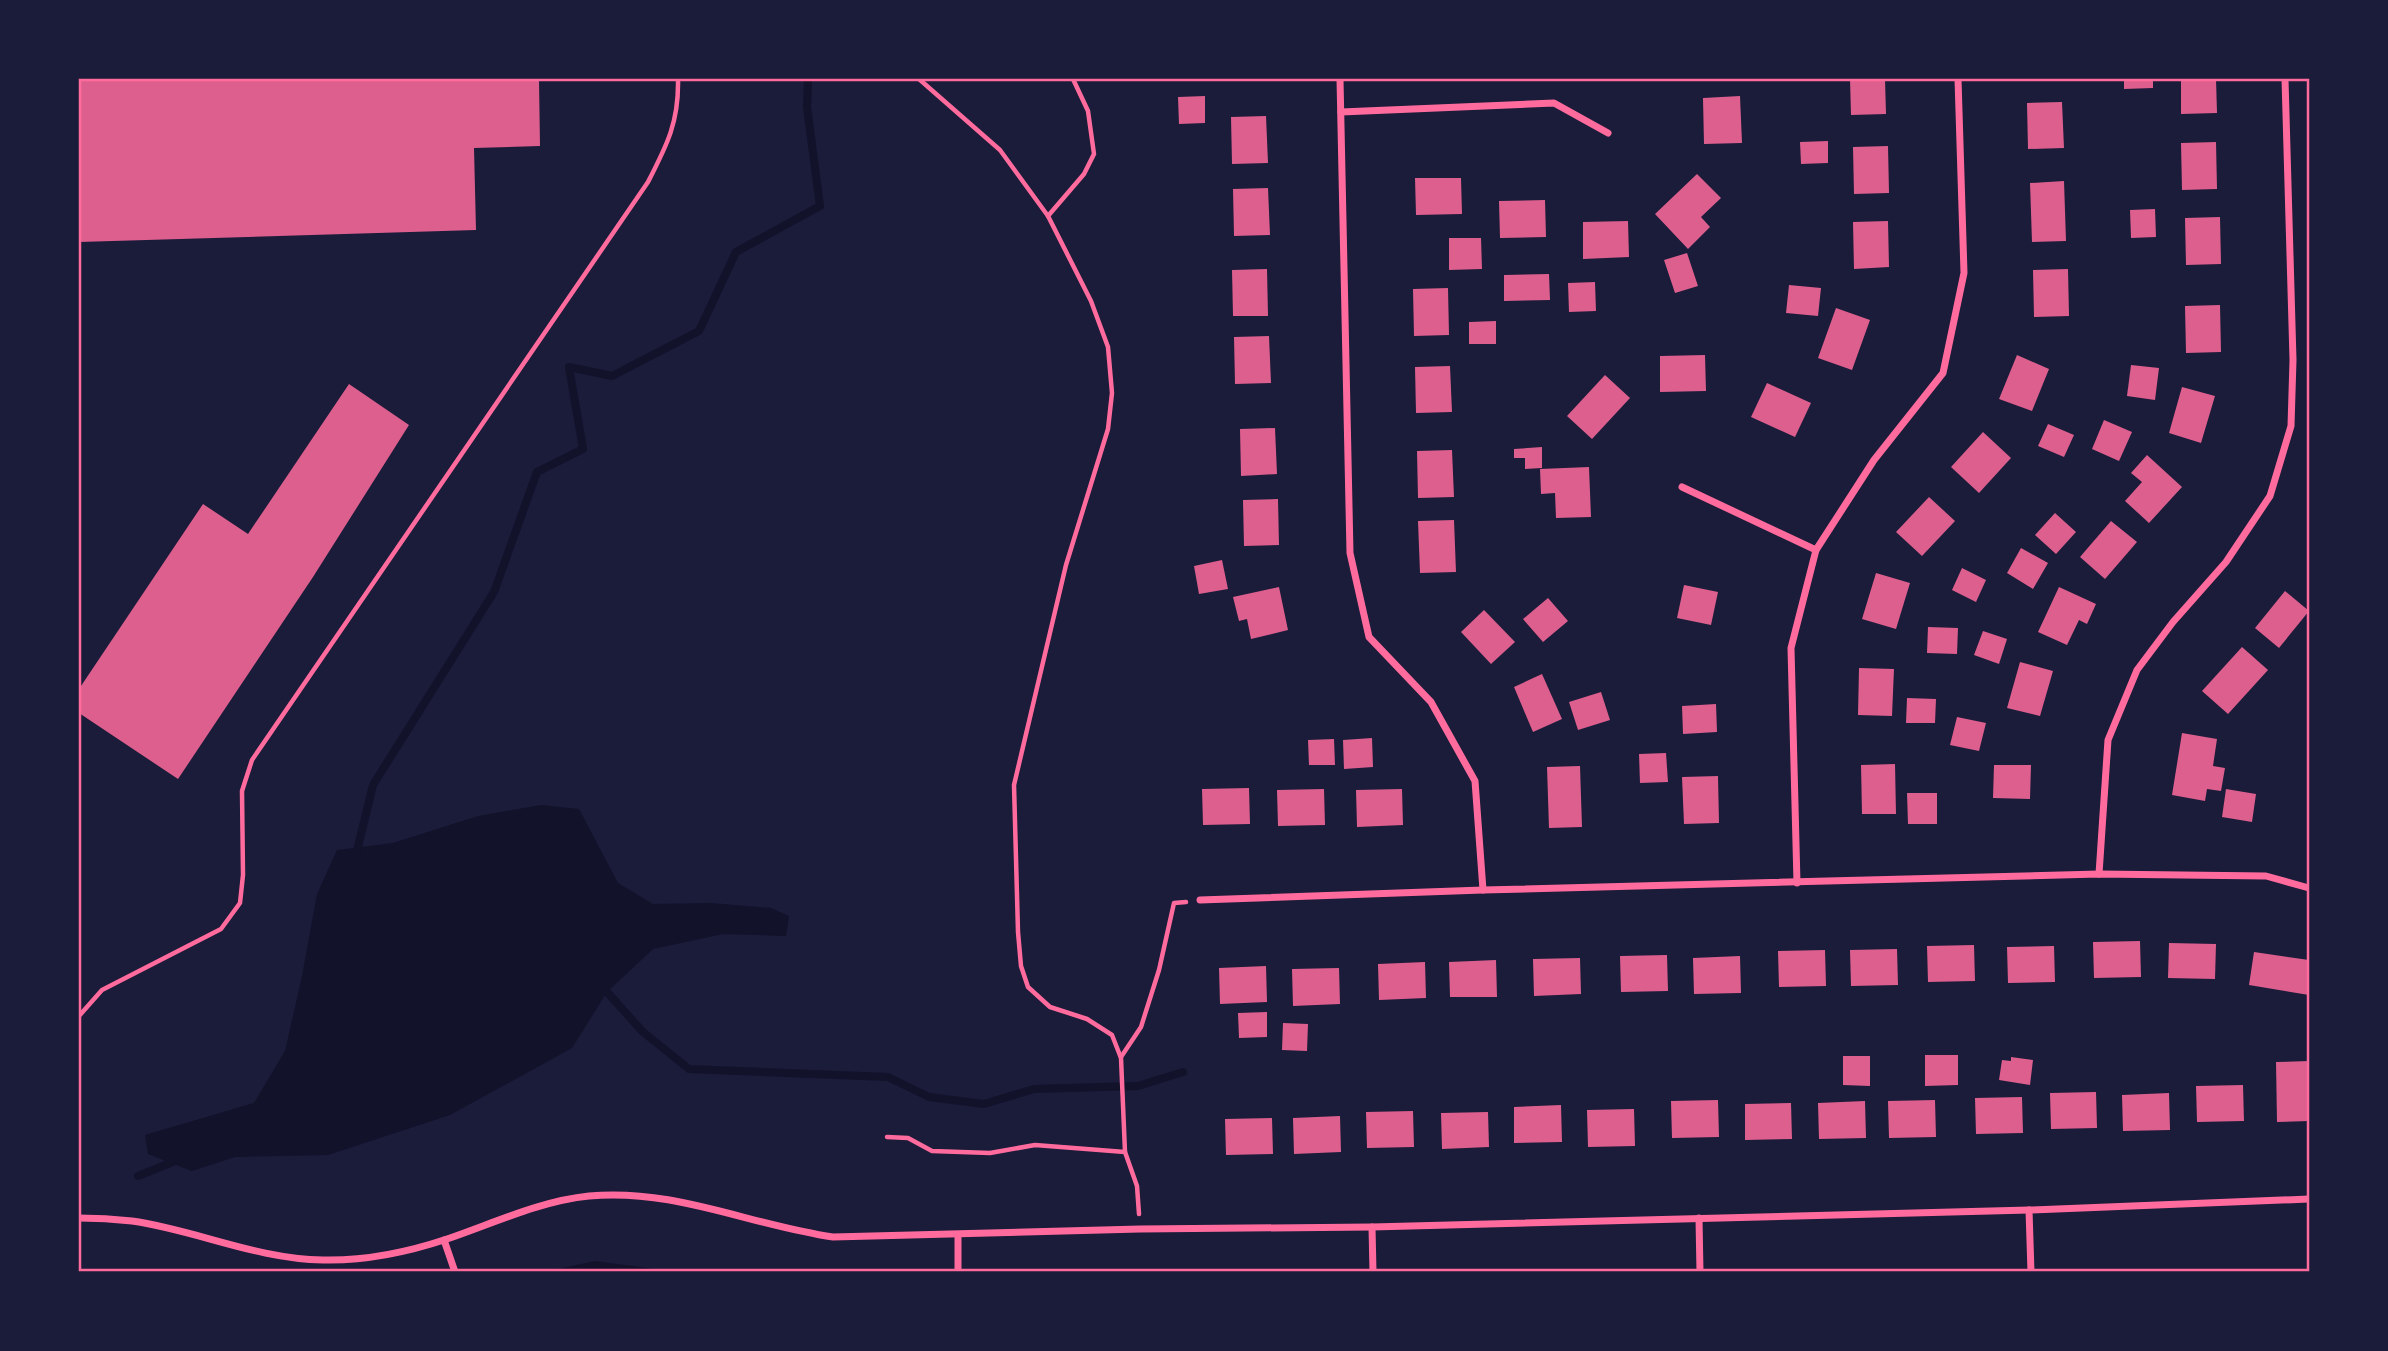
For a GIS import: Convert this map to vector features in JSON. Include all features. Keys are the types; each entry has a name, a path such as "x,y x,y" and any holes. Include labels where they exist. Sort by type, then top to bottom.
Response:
{"street":[{"path":"1340,79 1350,553 1369,637 1431,702 1475,781 1483,890"},
{"path":"1797,883 1791,648 1816,550 1874,460 1942,373 1964,273 1958,79"},
{"path":"2099,874 2108,740 2137,670 2173,622 2226,562 2270,496 2291,426 2293,360 2285,79"},
{"path":"1340,113 1554,103 1608,133"},
{"path":"1682,487 1816,550"},
{"path":"1200,900 2099,874 2266,876 2309,888"},
{"path":"79,1218 133,1222 252,1251 291,1258 324,1260 398,1253 556,1202 588,1196 619,1195 675,1199 786,1229 833,1237 1140,1229 1372,1227 2029,1210 2309,1199"},
{"path":"2029,1210 2031,1272"},
{"path":"1699,1218 1700,1272"},
{"path":"1372,1227 1373,1272"},
{"path":"958,1235 958,1272"},
{"path":"444,1240 456,1272"}],"path":[{"path":"79,1016 102,990 221,929 240,903 243,875 242,791 252,761 648,182 670,139 678,101 678,79"},
{"path":"919,79 1000,150 1048,216 1091,301 1108,347 1112,393 1108,429 1066,565 1014,785 1019,943 1021,966 1028,987 1050,1007 1087,1019 1112,1035 1121,1058 1125,1152 1137,1186 1140,1229"},
{"path":"1048,216 1084,174 1094,154 1088,111 1073,79"},
{"path":"1121,1058 1141,1027 1174,903 1200,900"},
{"path":"887,1137 908,1138 932,1151 990,1153 1035,1145 1125,1152"}],"shaded area":[{"path":"541,805 579,809 618,883 653,904 711,903 771,908 789,916 786,936 723,934 653,949 607,992 572,1048 450,1115 328,1155 235,1157 192,1171 148,1154 145,1135 254,1103 285,1051 317,894 337,850 393,843 478,816"},
{"path":"595,1261 655,1269 656,1272 544,1272"}],"building":[{"path":"79,79 539,79 540,146 474,148 476,230 79,242"},
{"path":"1850,79 1885,79 1886,114 1851,115"},
{"path":"2124,79 2153,79 2153,88 2124,89"},
{"path":"2181,79 2216,79 2217,113 2181,114"},
{"path":"1205,96 1205,123 1179,124 1178,97"},
{"path":"1740,96 1742,143 1704,144 1703,98"},
{"path":"2062,102 2064,148 2028,149 2027,103"},
{"path":"1266,116 1268,163 1232,164 1231,117"},
{"path":"1828,141 1828,163 1801,164 1800,142"},
{"path":"2216,142 2217,189 2182,190 2181,143"},
{"path":"1888,146 1889,193 1854,194 1853,147"},
{"path":"1697,174 1721,198 1701,217 1710,227 1688,249 1655,214"},
{"path":"1415,178 1461,178 1462,214 1416,215"},
{"path":"2064,181 2066,241 2032,242 2030,183"},
{"path":"1268,188 1270,235 1234,236 1233,189"},
{"path":"1545,200 1546,237 1500,238 1499,201"},
{"path":"2155,209 2156,237 2131,238 2130,210"},
{"path":"2220,217 2221,264 2186,265 2185,218"},
{"path":"1628,221 1629,257 1583,259 1583,222"},
{"path":"1888,221 1889,267 1854,269 1853,222"},
{"path":"1449,238 1481,238 1482,269 1449,270"},
{"path":"1687,253 1698,286 1675,293 1664,260"},
{"path":"1267,269 1268,316 1233,316 1232,270"},
{"path":"2068,269 2069,316 2034,317 2033,270"},
{"path":"1549,274 1550,300 1504,301 1504,275"},
{"path":"1595,282 1596,311 1569,312 1568,283"},
{"path":"1789,285 1821,288 1818,316 1786,313"},
{"path":"1448,288 1449,335 1414,336 1413,289"},
{"path":"2220,305 2221,352 2186,353 2185,306"},
{"path":"1836,308 1870,320 1852,370 1818,358"},
{"path":"1496,321 1496,344 1469,344 1469,322"},
{"path":"1269,336 1271,383 1235,384 1234,337"},
{"path":"1705,355 1706,391 1660,392 1660,356"},
{"path":"2017,355 2049,369 2032,411 1999,399"},
{"path":"2131,365 2159,368 2155,400 2127,396"},
{"path":"1450,366 1452,412 1416,413 1415,367"},
{"path":"1605,375 1630,398 1592,439 1567,416"},
{"path":"1767,383 1811,403 1795,437 1751,417"},
{"path":"349,384 409,425 313,577 178,779 79,713 79,689 203,504 248,534"},
{"path":"2182,387 2215,396 2201,443 2169,433"},
{"path":"2104,420 2132,432 2119,461 2092,449"},
{"path":"2048,424 2074,435 2064,457 2038,446"},
{"path":"1275,428 1277,474 1241,476 1240,429"},
{"path":"1983,432 2011,458 1979,493 1951,467"},
{"path":"1542,447 1542,468 1525,469 1525,458 1514,458 1514,449"},
{"path":"1452,450 1454,497 1418,498 1417,451"},
{"path":"2147,455 2182,487 2149,523 2125,501 2142,482 2131,473"},
{"path":"1589,467 1591,517 1556,518 1555,493 1541,494 1540,469"},
{"path":"1929,497 1955,521 1922,556 1896,532"},
{"path":"1278,499 1279,545 1244,546 1243,500"},
{"path":"2055,513 2076,532 2056,554 2035,535"},
{"path":"1454,520 1456,572 1420,573 1418,521"},
{"path":"2111,521 2137,542 2105,579 2080,557"},
{"path":"2021,548 2048,563 2033,589 2007,573"},
{"path":"1222,560 1228,589 1199,594 1194,566"},
{"path":"1962,568 1986,580 1976,602 1952,590"},
{"path":"1876,573 1910,583 1896,629 1862,619"},
{"path":"1684,585 1718,592 1711,625 1677,618"},
{"path":"1279,587 1288,630 1251,639 1247,619 1239,621 1233,597"},
{"path":"2059,587 2096,604 2087,624 2079,620 2067,645 2038,632"},
{"path":"2285,591 2309,611 2279,648 2255,628"},
{"path":"1548,598 1568,621 1543,642 1523,619"},
{"path":"1484,610 1515,642 1491,664 1461,632"},
{"path":"1928,627 1958,628 1957,654 1927,653"},
{"path":"1983,631 2007,639 1999,664 1974,655"},
{"path":"2242,647 2268,670 2228,714 2202,691"},
{"path":"2020,662 2053,671 2040,716 2007,708"},
{"path":"1859,668 1894,669 1892,716 1858,715"},
{"path":"1542,674 1562,719 1533,732 1514,687"},
{"path":"1601,692 1610,720 1578,730 1569,702"},
{"path":"1907,698 1936,699 1935,723 1906,723"},
{"path":"1716,704 1717,732 1683,734 1682,706"},
{"path":"1957,717 1986,723 1979,751 1950,745"},
{"path":"2182,733 2217,739 2213,766 2225,768 2221,791 2207,789 2205,801 2172,795"},
{"path":"1372,738 1373,767 1344,769 1343,740"},
{"path":"1334,739 1335,765 1309,765 1308,740"},
{"path":"1666,753 1668,782 1640,783 1639,754"},
{"path":"1895,764 1896,814 1862,814 1861,765"},
{"path":"1994,765 2031,765 2030,799 1993,798"},
{"path":"1580,766 1582,827 1549,828 1547,767"},
{"path":"1718,776 1719,823 1684,824 1682,777"},
{"path":"1249,788 1250,824 1203,825 1202,789"},
{"path":"1324,789 1325,825 1278,826 1277,790"},
{"path":"1402,789 1403,825 1357,827 1356,790"},
{"path":"2226,789 2256,794 2252,822 2222,817"},
{"path":"1907,793 1937,793 1937,824 1908,824"},
{"path":"2140,941 2141,977 2094,978 2093,942"},
{"path":"2169,943 2216,944 2215,979 2168,978"},
{"path":"1974,945 1975,981 1928,982 1927,946"},
{"path":"2054,946 2055,982 2008,983 2007,947"},
{"path":"1897,949 1898,985 1851,986 1850,950"},
{"path":"1825,950 1826,986 1779,987 1778,951"},
{"path":"2254,952 2309,960 2309,995 2249,985"},
{"path":"1667,955 1668,991 1621,992 1620,956"},
{"path":"1740,956 1741,993 1694,994 1693,958"},
{"path":"1580,958 1581,994 1534,996 1533,959"},
{"path":"1496,960 1497,997 1450,997 1449,962"},
{"path":"1425,962 1426,998 1379,1000 1378,964"},
{"path":"1266,966 1267,1002 1220,1004 1219,968"},
{"path":"1339,968 1340,1004 1293,1006 1292,969"},
{"path":"1267,1012 1267,1037 1239,1038 1238,1013"},
{"path":"1283,1023 1308,1024 1307,1051 1282,1050"},
{"path":"1925,1055 1958,1055 1958,1085 1925,1086"},
{"path":"1843,1056 1870,1056 1870,1086 1843,1085"},
{"path":"2011,1057 2033,1060 2030,1085 1999,1080 2002,1060 2011,1061"},
{"path":"2309,1061 2309,1121 2277,1122 2276,1062"},
{"path":"2243,1085 2244,1121 2197,1122 2196,1086"},
{"path":"2096,1092 2097,1128 2051,1129 2050,1093"},
{"path":"2169,1093 2170,1130 2123,1131 2122,1095"},
{"path":"2022,1097 2023,1133 1976,1134 1975,1098"},
{"path":"1718,1100 1719,1137 1672,1138 1671,1101"},
{"path":"1935,1100 1936,1137 1889,1138 1888,1101"},
{"path":"1865,1101 1866,1138 1819,1139 1818,1103"},
{"path":"1791,1103 1792,1139 1745,1140 1745,1104"},
{"path":"1561,1105 1562,1142 1514,1143 1514,1107"},
{"path":"1634,1109 1635,1146 1588,1147 1587,1110"},
{"path":"1413,1111 1414,1147 1367,1148 1366,1112"},
{"path":"1488,1112 1489,1147 1442,1149 1441,1113"},
{"path":"1340,1116 1341,1152 1294,1154 1293,1118"},
{"path":"1272,1118 1273,1154 1226,1155 1225,1119"}],"waterway":[{"path":"356,855 373,785 494,592 537,472 583,449 569,367 612,376 699,331 736,252 820,206 807,107 808,79"},
{"path":"607,992 643,1032 689,1069 888,1077 929,1097 984,1104 1034,1089 1138,1086 1183,1072"},
{"path":"138,1176 180,1159"}]}
